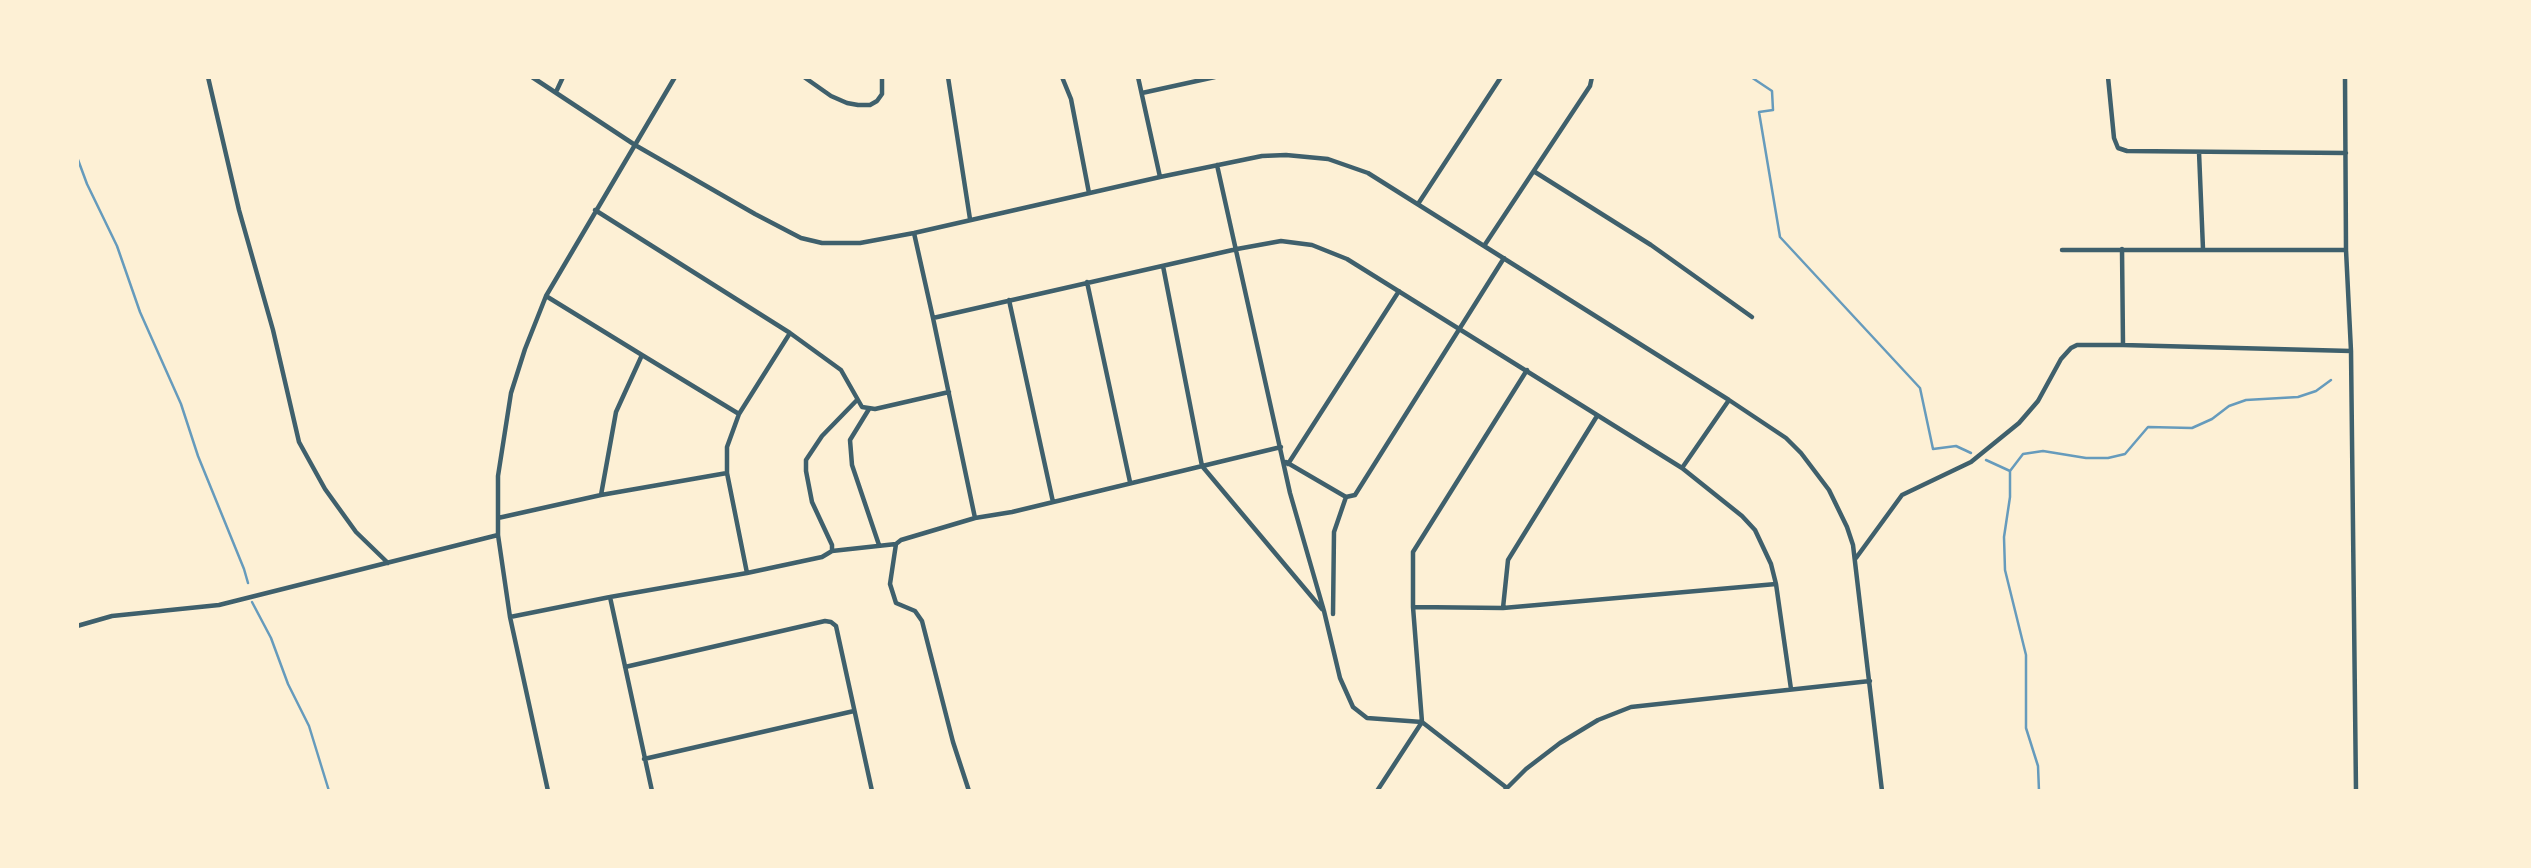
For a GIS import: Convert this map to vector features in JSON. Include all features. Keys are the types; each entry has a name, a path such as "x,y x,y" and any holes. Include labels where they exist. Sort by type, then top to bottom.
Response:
{"street":[{"path":"208,77 299,442 325,489 356,532 388,563"},
{"path":"532,77 635,145 755,214 801,238 841,245 915,233 1089,192 1274,155 1328,159 1368,173 1729,400 1786,438 1818,473 1839,508 1856,558 1882,791"},
{"path":"556,93 563,77"},
{"path":"548,791 510,617 498,535 498,476 511,393 546,296 675,77"},
{"path":"809,78 831,96 847,103 870,105 882,94 882,77"},
{"path":"948,77 970,219"},
{"path":"1062,77 1071,99 1089,192"},
{"path":"1138,77 1160,177"},
{"path":"1142,93 1215,77"},
{"path":"1418,204 1501,77"},
{"path":"1484,246 1590,86 1592,77"},
{"path":"2108,77 2114,138 2118,148 2139,152 2346,153"},
{"path":"2345,77 2356,791"},
{"path":"2200,152 2203,249"},
{"path":"1217,165 1281,447 1340,678 1353,707 1367,718 1422,722 1506,789 1560,743 1623,709 1647,704 1870,681"},
{"path":"1535,172 1651,245 1752,317"},
{"path":"595,210 790,333 841,370 862,407 869,409 949,392"},
{"path":"915,233 975,518"},
{"path":"933,318 1281,241 1312,245 1346,259 1682,468 1734,509 1755,530 1764,546 1776,584 1791,689"},
{"path":"2122,249 2123,345"},
{"path":"2062,250 2346,250"},
{"path":"1286,462 1346,497 1354,495 1504,258"},
{"path":"1163,266 1202,466 1324,611"},
{"path":"1087,282 1130,482"},
{"path":"1286,462 1399,292"},
{"path":"546,296 739,414"},
{"path":"1009,300 1052,502"},
{"path":"747,573 727,473 727,447 739,414 790,333"},
{"path":"1856,558 1902,495 1971,462 2019,423 2038,401 2066,352 2077,345 2351,351"},
{"path":"601,495 616,412 642,355"},
{"path":"1377,791 1422,722 1413,607 1413,552 1527,370"},
{"path":"832,551 832,545 812,502 806,460 822,436 857,400"},
{"path":"1682,468 1729,400"},
{"path":"869,409 850,440 852,464 879,546"},
{"path":"1503,608 1508,560 1597,416"},
{"path":"510,617 747,573 822,557 832,551 896,544 901,540 975,518 1281,447"},
{"path":"498,518 601,495 727,473"},
{"path":"1333,614 1334,532 1346,497"},
{"path":"77,626 112,616 219,605 498,535"},
{"path":"896,544 890,584 892,595 896,603 915,611 922,621 953,742 969,791"},
{"path":"1413,607 1503,608 1776,584"},
{"path":"610,597 652,791"},
{"path":"625,667 825,621 831,622 835,626 872,791"},
{"path":"644,759 853,711"}],"waterway":[{"path":"1751,77 1772,91 1773,110 1759,112 1780,237 1920,388 1933,449 1956,446 1971,453"},
{"path":"77,157 117,246 140,312 181,404 198,456 248,583"},
{"path":"2010,471 2023,454 2043,451 2086,458 2108,458 2125,454 2148,427 2192,428 2212,419 2229,406 2246,400 2298,397 2316,391 2331,380"},
{"path":"1986,460 2010,471 2010,497 2004,537 2005,570 2026,655 2026,728 2038,766 2039,791"},
{"path":"252,602 271,638 288,684 309,726 329,791"}]}
